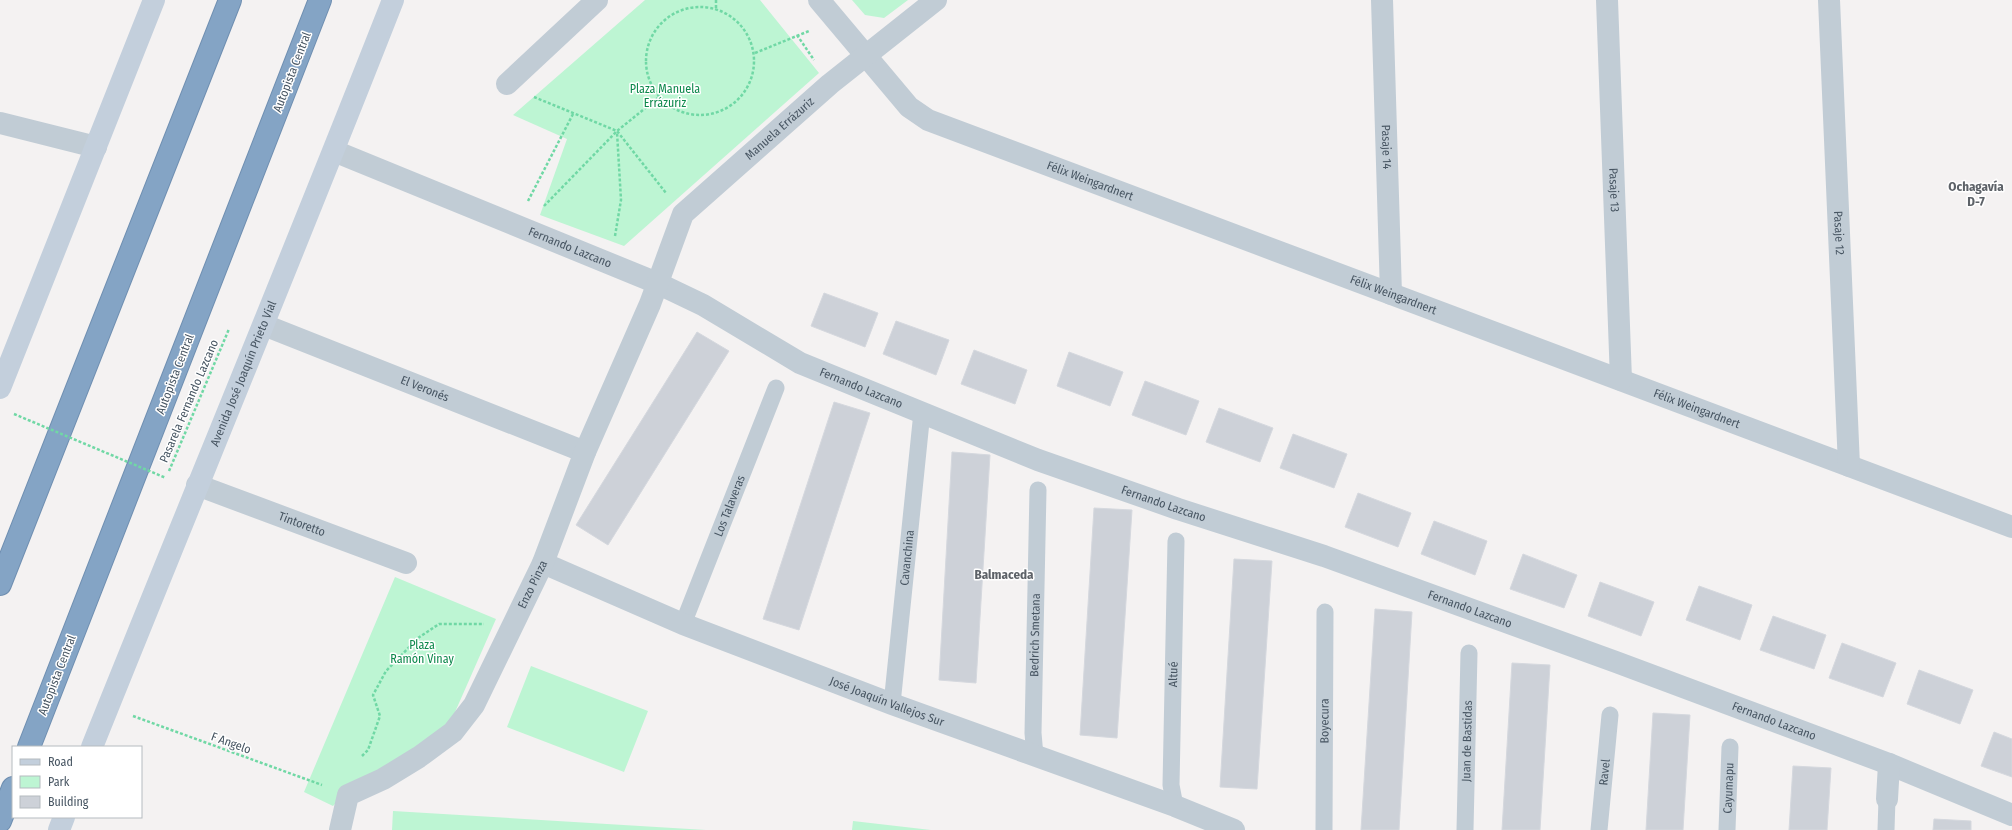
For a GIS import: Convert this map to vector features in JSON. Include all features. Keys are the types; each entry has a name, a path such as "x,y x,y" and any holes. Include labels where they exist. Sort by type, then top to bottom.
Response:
{"highway":[{"path":"0,584 230,0"},
{"name":"Autopista Central","path":"29,746 320,0"},
{"path":"1,820 12,791"}],"main road":[{"path":"0,388 154,0"},
{"name":"Avenida José Joaquín Prieto Vial","path":"92,746 197,485 264,325 334,151 392,0"},
{"path":"59,830 64,818"}],"street":[{"path":"511,80 597,0"},
{"name":"Félix Weingardnert","path":"819,0 909,107 928,120 2012,527"},
{"name":"Manuela Errázuriz","path":"657,283 683,214 830,84 936,0"},
{"name":"Pasaje 14","path":"1382,0 1391,294"},
{"name":"Pasaje 13","path":"1607,0 1621,380"},
{"name":"Pasaje 12","path":"1829,0 1848,466"},
{"path":"0,123 96,146"},
{"name":"Fernando Lazcano","path":"334,151 600,258 657,283 703,305 800,363 1038,460 1178,509 1324,556 1717,699 1889,764 2012,815"},
{"name":"Enzo Pinza","path":"348,795 383,779 420,757 453,732 474,705 543,563 585,452 650,304 657,283"},
{"name":"El Veronés","path":"264,325 585,452"},
{"name":"Tintoretto","path":"197,485 406,564"},
{"name":"José Joaquín Vallejos Sur","path":"543,563 683,624 892,704 1175,806 1234,830"},
{"path":"1887,799 1889,764"},
{"path":"340,830 348,795"}],"lane":[{"name":"Los Talaveras","path":"683,624 776,388"},
{"name":"Cavanchina","path":"892,704 922,412"},
{"name":"Bedrich Smetana","path":"1035,756 1033,733 1038,490"},
{"name":"Altué","path":"1175,806 1171,785 1176,541"},
{"name":"Boyecura","path":"1324,830 1325,612"},
{"name":"Juan de Bastidas","path":"1465,830 1469,653"},
{"name":"Ravel","path":"1599,830 1610,715"},
{"name":"Cayumapu","path":"1727,830 1730,747"},
{"path":"1886,830 1887,799"}],"path":[{"path":"716,0 716,8"},
{"path":"700,6 716,8 730,15 742,25 752,46 755,68 751,83 742,96 730,107 716,113 701,116 686,114 671,107 659,97 650,84 646,69 646,53 650,39 659,25 670,15 685,8 700,6"},
{"path":"511,80 528,94 617,131 683,214"},
{"path":"540,210 617,131 659,97"},
{"path":"527,204 573,114"},
{"path":"600,258 616,234 621,200 617,131"},
{"name":"Pasarela Fernando Lazcano","path":"14,414 166,478 231,325"},
{"path":"348,795 349,772 368,750 380,716 373,695 386,671 413,644 439,624 513,624"},
{"name":"F Angelo","path":"108,707 348,795"}],"green space":[{"name":"Plaza Manuela Errázuriz","path":"645,0 760,0 819,73 624,246 540,215 567,139 513,115"},
{"path":"852,0 908,0 884,18 865,15"},
{"name":"Plaza Ramón Vinay","path":"395,577 496,619 448,728 354,785 333,806 304,792"},
{"path":"531,666 648,711 624,772 507,727"},
{"path":"393,811 706,830 392,830"},
{"path":"853,821 931,830 852,830"}],"building":[{"path":"824,293 878,313 865,347 811,326"},
{"path":"896,321 949,340 936,375 883,354"},
{"path":"697,332 729,351 608,545 576,525"},
{"path":"974,350 1027,370 1015,404 961,384"},
{"path":"1069,352 1123,372 1110,406 1057,386"},
{"path":"1145,381 1199,401 1186,435 1132,415"},
{"path":"834,402 870,413 799,630 763,619"},
{"path":"1219,408 1273,428 1260,462 1206,442"},
{"path":"1293,434 1347,454 1334,488 1280,468"},
{"path":"952,452 990,455 976,683 939,680"},
{"path":"1358,493 1411,513 1398,547 1345,527"},
{"path":"1094,508 1132,510 1117,738 1080,735"},
{"path":"1434,521 1487,541 1475,575 1421,554"},
{"path":"1523,554 1577,575 1564,608 1510,589"},
{"path":"1234,559 1272,561 1257,789 1220,787"},
{"path":"1600,582 1654,602 1641,636 1588,616"},
{"path":"1699,586 1752,605 1740,640 1686,620"},
{"path":"1375,609 1412,612 1399,830 1361,830"},
{"path":"1773,616 1826,635 1814,669 1760,650"},
{"path":"1842,643 1896,663 1883,697 1829,678"},
{"path":"1512,663 1550,665 1540,830 1502,830"},
{"path":"1919,670 1973,690 1960,724 1907,704"},
{"path":"1653,713 1690,715 1683,830 1646,830"},
{"path":"1994,732 2012,739 2012,777 1981,766"},
{"path":"1793,766 1831,768 1827,830 1789,830"},
{"path":"1934,819 1971,821 1971,830 1933,830"}],"district":[{"name":"Ochagavía D-7","path":"1976,194"},
{"name":"Balmaceda","path":"1004,574"}]}
